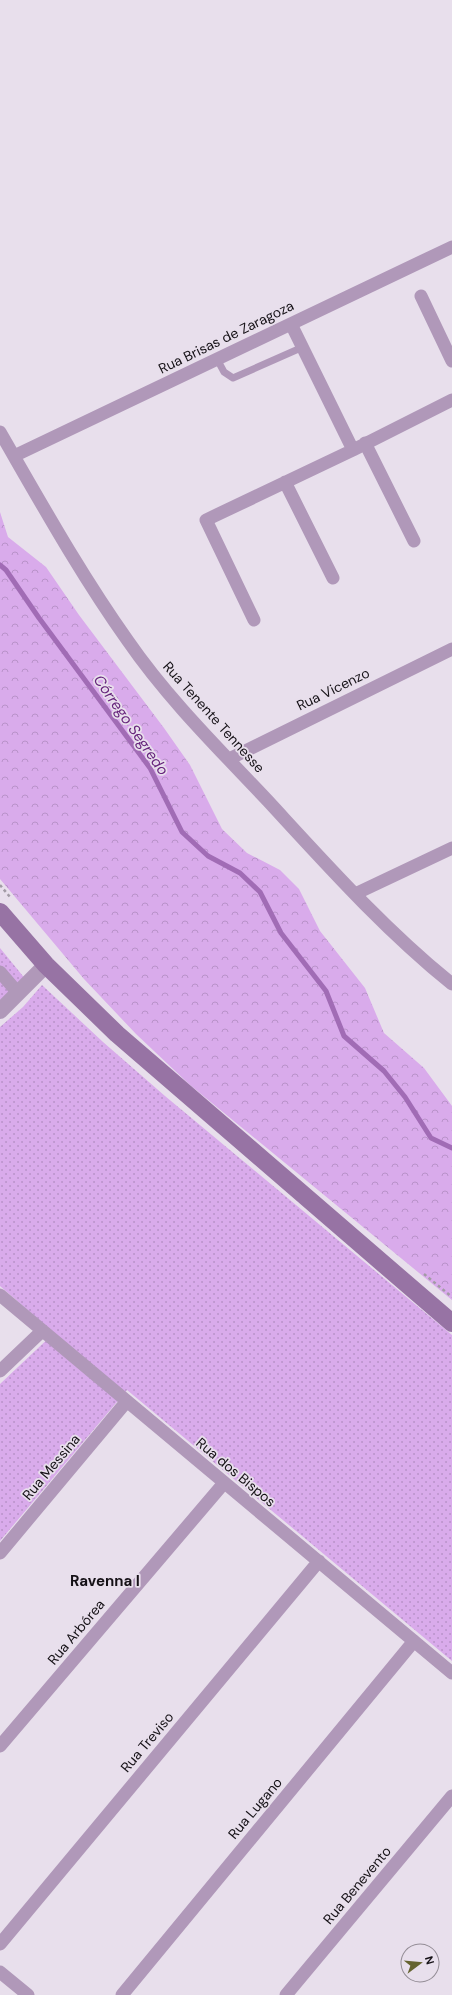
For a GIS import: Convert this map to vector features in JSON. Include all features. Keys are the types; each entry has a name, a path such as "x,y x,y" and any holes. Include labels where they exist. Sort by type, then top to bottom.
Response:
{"main road":[{"path":"0,912 46,965 117,1034 452,1323"}],"street":[{"name":"Rua Brisas de Zaragoza","path":"14,456 452,247"},
{"path":"420,296 452,361"},
{"path":"292,324 353,450"},
{"path":"254,620 206,520 353,450 452,400"},
{"name":"Rua Tenente Tennesse","path":"0,432 86,579 128,642 176,703 355,894 415,954 452,984"},
{"path":"365,443 414,541"},
{"path":"285,482 333,578"},
{"name":"Rua Vicenzo","path":"229,759 452,649"},
{"path":"355,894 452,848"},
{"path":"0,1011 46,965"},
{"path":"0,972 18,993"},
{"name":"Rua dos Bispos","path":"0,1295 224,1484 319,1561 452,1673"},
{"path":"0,1371 42,1330"},
{"name":"Rua Messina","path":"0,1553 127,1401"},
{"name":"Rua Arbórea","path":"0,1746 224,1484"},
{"name":"Rua Treviso","path":"0,1944 319,1561"},
{"name":"Rua Lugano","path":"122,1995 414,1641"},
{"name":"Rua Benevento","path":"286,1995 452,1796"},
{"path":"0,1972 28,1995"}],"lane":[{"path":"217,359 224,372 233,378 303,347"}],"green space":[{"path":"0,512 8,537 46,567 79,615 190,765 222,829 247,853 280,870 299,889 320,931 365,988 384,1033 424,1068 452,1106 452,1300 190,1085 136,1034 84,979 0,879"},
{"path":"0,948 27,981 0,1006"},
{"path":"42,985 103,1042 165,1096 452,1335 452,1661 127,1390 0,1541 0,1384 54,1333 0,1286 0,1027 23,1007"}],"waterway":[{"name":"Córrego Segredo","path":"0,565 6,570 39,618 150,768 182,832 208,856 240,873 260,892 281,933 326,991 344,1036 384,1071 405,1097 431,1138 452,1148"}],"district":[{"name":"Ravenna I","path":"105,1581"}]}
